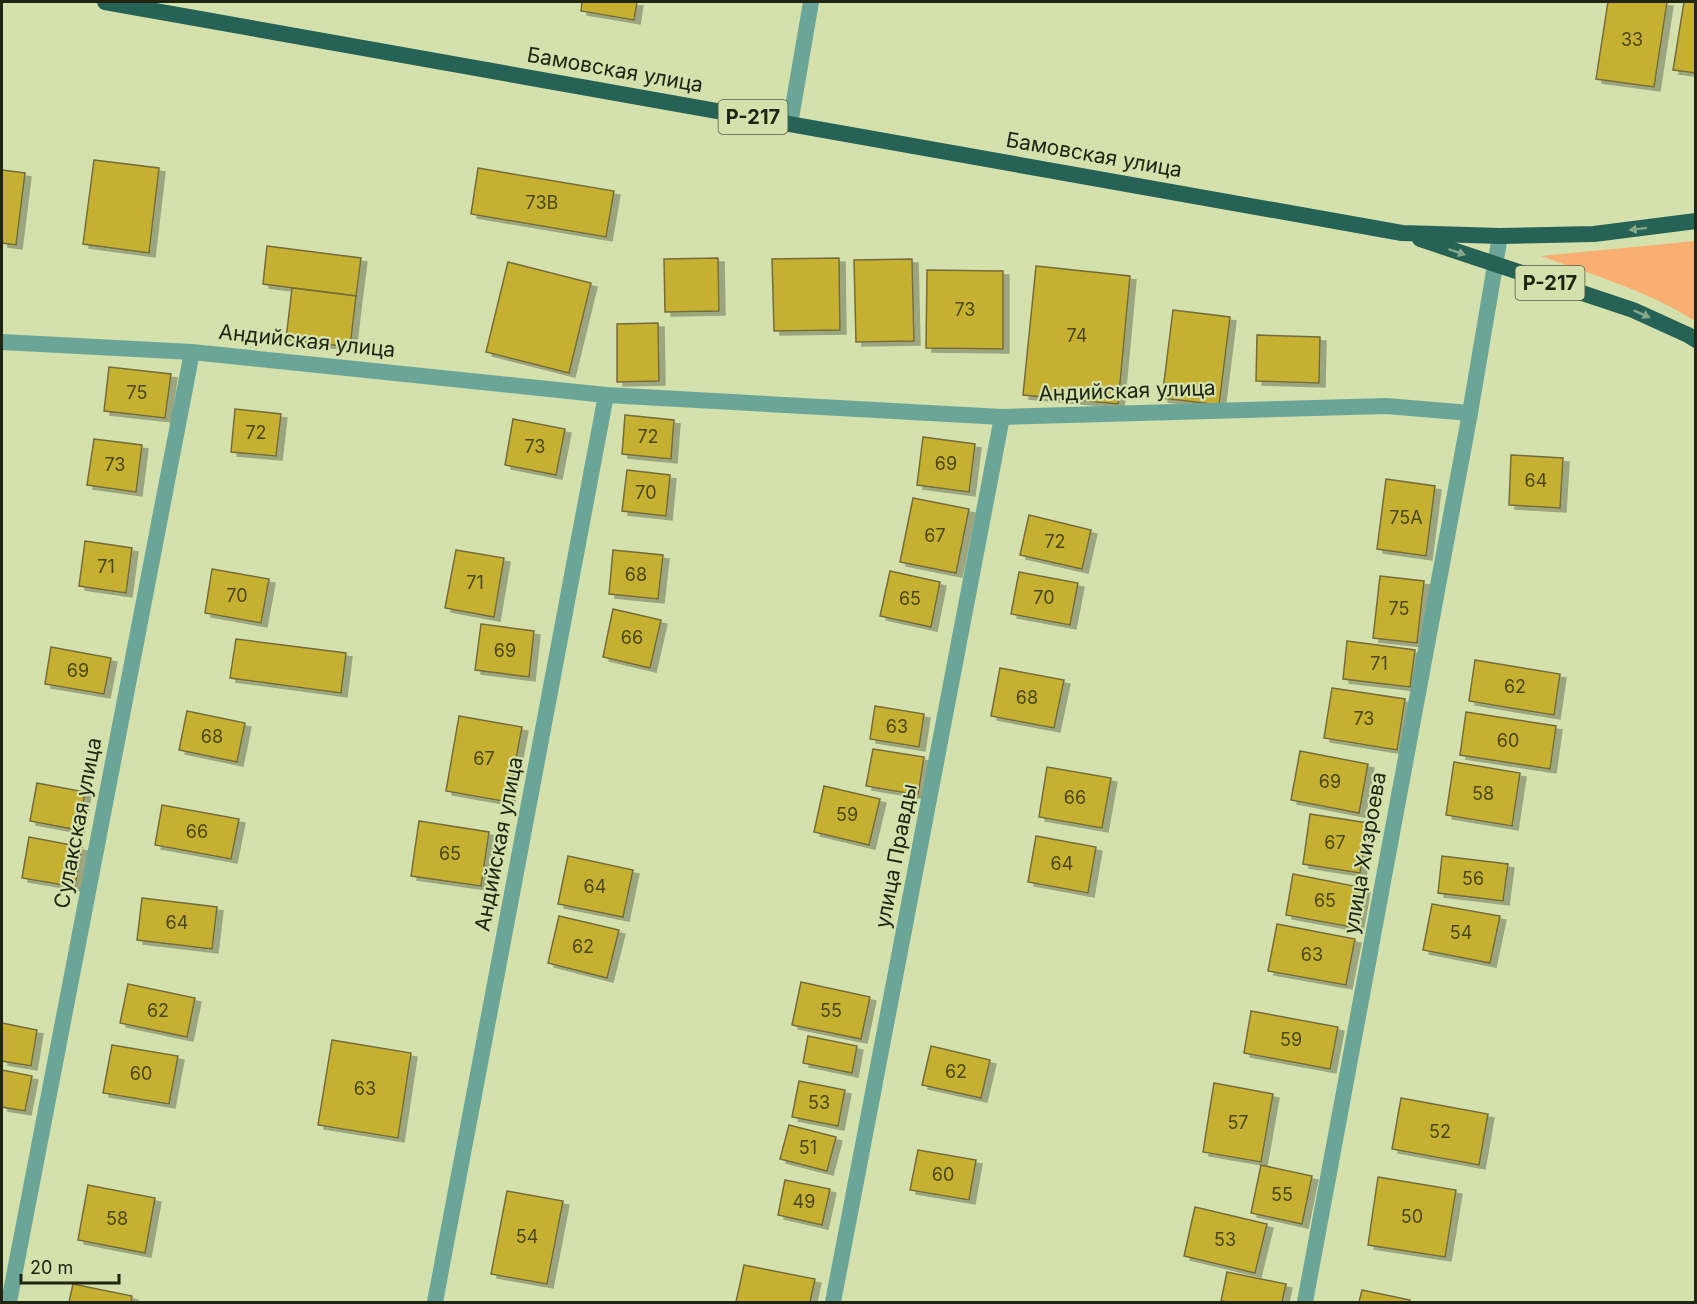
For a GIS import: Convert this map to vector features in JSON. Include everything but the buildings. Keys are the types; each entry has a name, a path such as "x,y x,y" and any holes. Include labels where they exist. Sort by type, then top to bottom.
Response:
{"highway":[{"name":"Бамовская улица","path":"105,2 1402,233"},
{"name":"Р-217","path":"1402,233 1500,236 1594,234 1695,221"},
{"name":"Р-217","path":"1402,233 1633,310 1695,340"}],"street":[{"path":"790,124 811,2"},
{"path":"1470,413 1500,236"},
{"name":"Андийская улица","path":"2,342 192,352 606,395 1002,417 1386,406 1470,413"},
{"name":"Сулакская улица","path":"9,1302 192,352"},
{"name":"Андийская улица","path":"435,1302 606,395"},
{"name":"улица Хизроева","path":"1305,1302 1470,413"},
{"name":"улица Правды","path":"833,1302 1002,417"}],"shaded area":[{"path":"1695,241 1695,321 1639,292 1541,256"}]}
